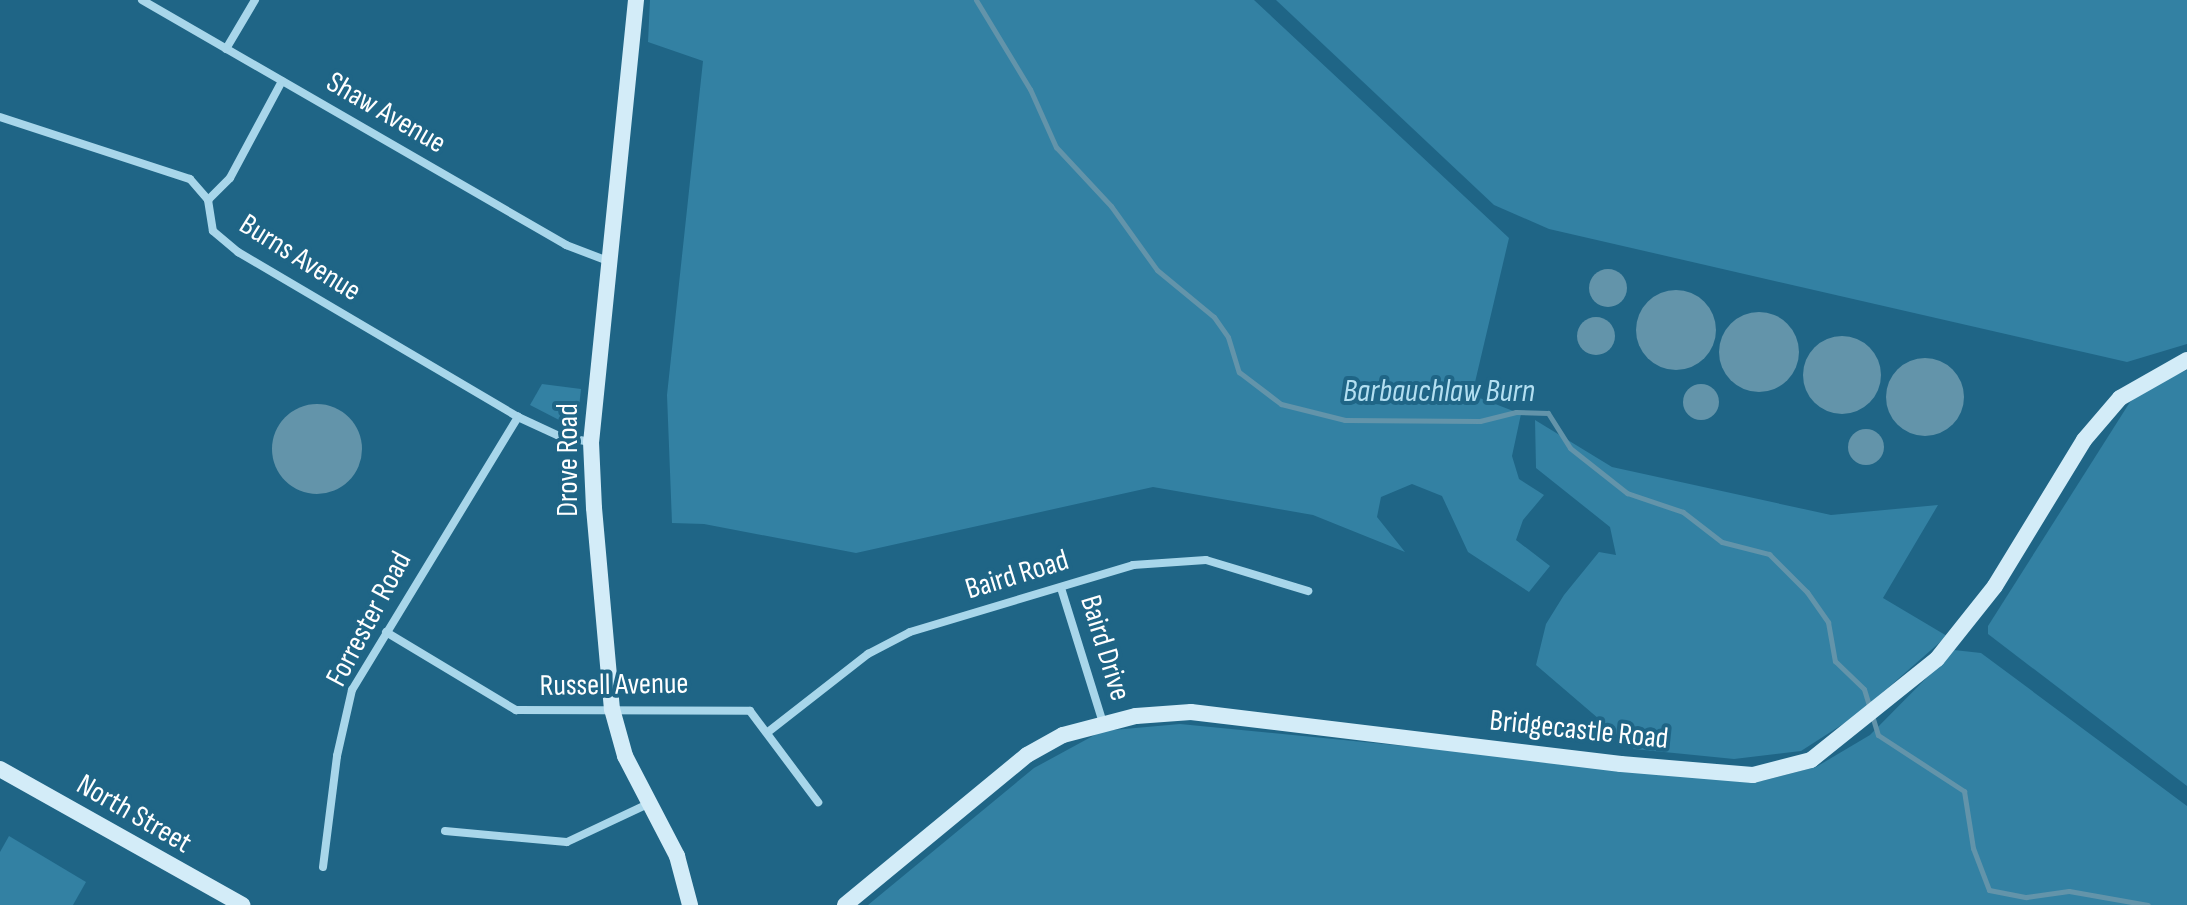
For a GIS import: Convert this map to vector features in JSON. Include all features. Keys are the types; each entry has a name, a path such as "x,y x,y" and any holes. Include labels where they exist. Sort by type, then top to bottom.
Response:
{"street":[{"name":"Shaw Avenue","path":"142,0 566,245 608,261"},
{"path":"226,49 255,0"},
{"name":"Drove Road","path":"636,0 591,442 612,709 625,756 677,856 690,905"},
{"path":"208,200 230,178 282,81"},
{"name":"Burns Avenue","path":"0,117 190,179 208,200 213,231 238,252 518,417 559,436 591,442"},
{"name":"Bridgecastle Road","path":"845,905 1027,755 1063,735 1103,723 1191,712 1621,764 1753,775 1811,760 1878,711 1937,659 1995,586 2084,440 2120,398 2187,360"},
{"name":"Forrester Road","path":"323,867 337,756 352,690 518,417"},
{"name":"Baird Road","path":"768,732 868,654 910,632 1133,565 1170,559 1206,560 1308,591"},
{"name":"Baird Drive","path":"1061,588 1103,723"},
{"name":"Russell Avenue","path":"386,632 516,710 544,714 612,709 750,711 818,802"},
{"name":"North Street","path":"0,769 242,905"},
{"path":"445,831 567,842 651,803"}],"shaded area":[{"path":"650,0 1254,0 1509,238 1472,395 1521,414 1512,456 1519,479 1544,495 1523,520 1516,540 1550,566 1529,592 1468,552 1442,496 1412,484 1381,497 1377,517 1405,552 1313,515 1153,487 856,553 704,524 672,523 667,395 703,61 648,42"},
{"path":"1276,0 2187,0 2187,344 2127,362 1549,229 1494,205"},
{"path":"1608,269 1622,274 1627,288 1622,302 1608,307 1594,302 1589,288 1594,274"},
{"path":"1676,290 1691,293 1704,302 1713,315 1716,330 1713,345 1704,358 1691,367 1676,370 1661,367 1648,358 1639,345 1636,330 1639,315 1648,302 1661,293"},
{"path":"1759,312 1774,315 1787,324 1796,337 1799,352 1796,367 1787,380 1774,389 1759,392 1744,389 1731,380 1722,367 1719,352 1722,337 1731,324 1744,315"},
{"path":"1596,317 1609,323 1615,336 1609,349 1596,355 1583,349 1577,336 1583,323"},
{"path":"1842,336 1857,339 1870,347 1878,360 1881,375 1878,390 1870,403 1857,411 1842,414 1827,411 1814,403 1806,390 1803,375 1806,360 1814,347 1827,339"},
{"path":"1917,358 1933,358 1947,364 1958,375 1964,397 1958,419 1947,430 1933,436 1917,436 1903,430 1892,419 1886,405 1886,389 1892,375 1903,364"},
{"path":"2187,370 2187,786 1988,634 1988,626 2130,402 2149,387"},
{"path":"542,384 581,389 578,417 561,421 530,405"},
{"path":"1701,384 1714,389 1719,402 1714,415 1701,420 1688,415 1683,402 1688,389"},
{"path":"317,404 342,412 354,424 362,449 354,474 342,486 317,494 292,486 280,474 272,449 280,424 292,412"},
{"path":"1535,420 1612,467 1831,515 1938,505 1883,598 1947,636 1857,715 1801,751 1734,759 1634,749 1536,665 1546,624 1564,595 1599,552 1616,555 1610,527 1536,468"},
{"path":"1866,429 1878,435 1884,447 1878,459 1866,465 1854,459 1848,447 1854,435"},
{"path":"1954,650 1981,653 2187,806 2187,905 868,905 1034,768 1102,731 1180,724 1762,781 1816,767 1870,735"},
{"path":"9,836 86,882 73,905 0,905 0,852"}],"waterway":[{"name":"Barbauchlaw Burn","path":"976,0 1030,89 1056,147 1111,206 1157,270 1214,317 1228,337 1239,372 1281,404 1345,420 1480,421 1516,412 1548,413 1570,448 1627,493 1683,512 1722,542 1769,554 1807,592 1828,622 1835,661 1864,689 1878,735 1964,791 1973,848 1989,890 2026,897 2069,891 2148,905"}]}
